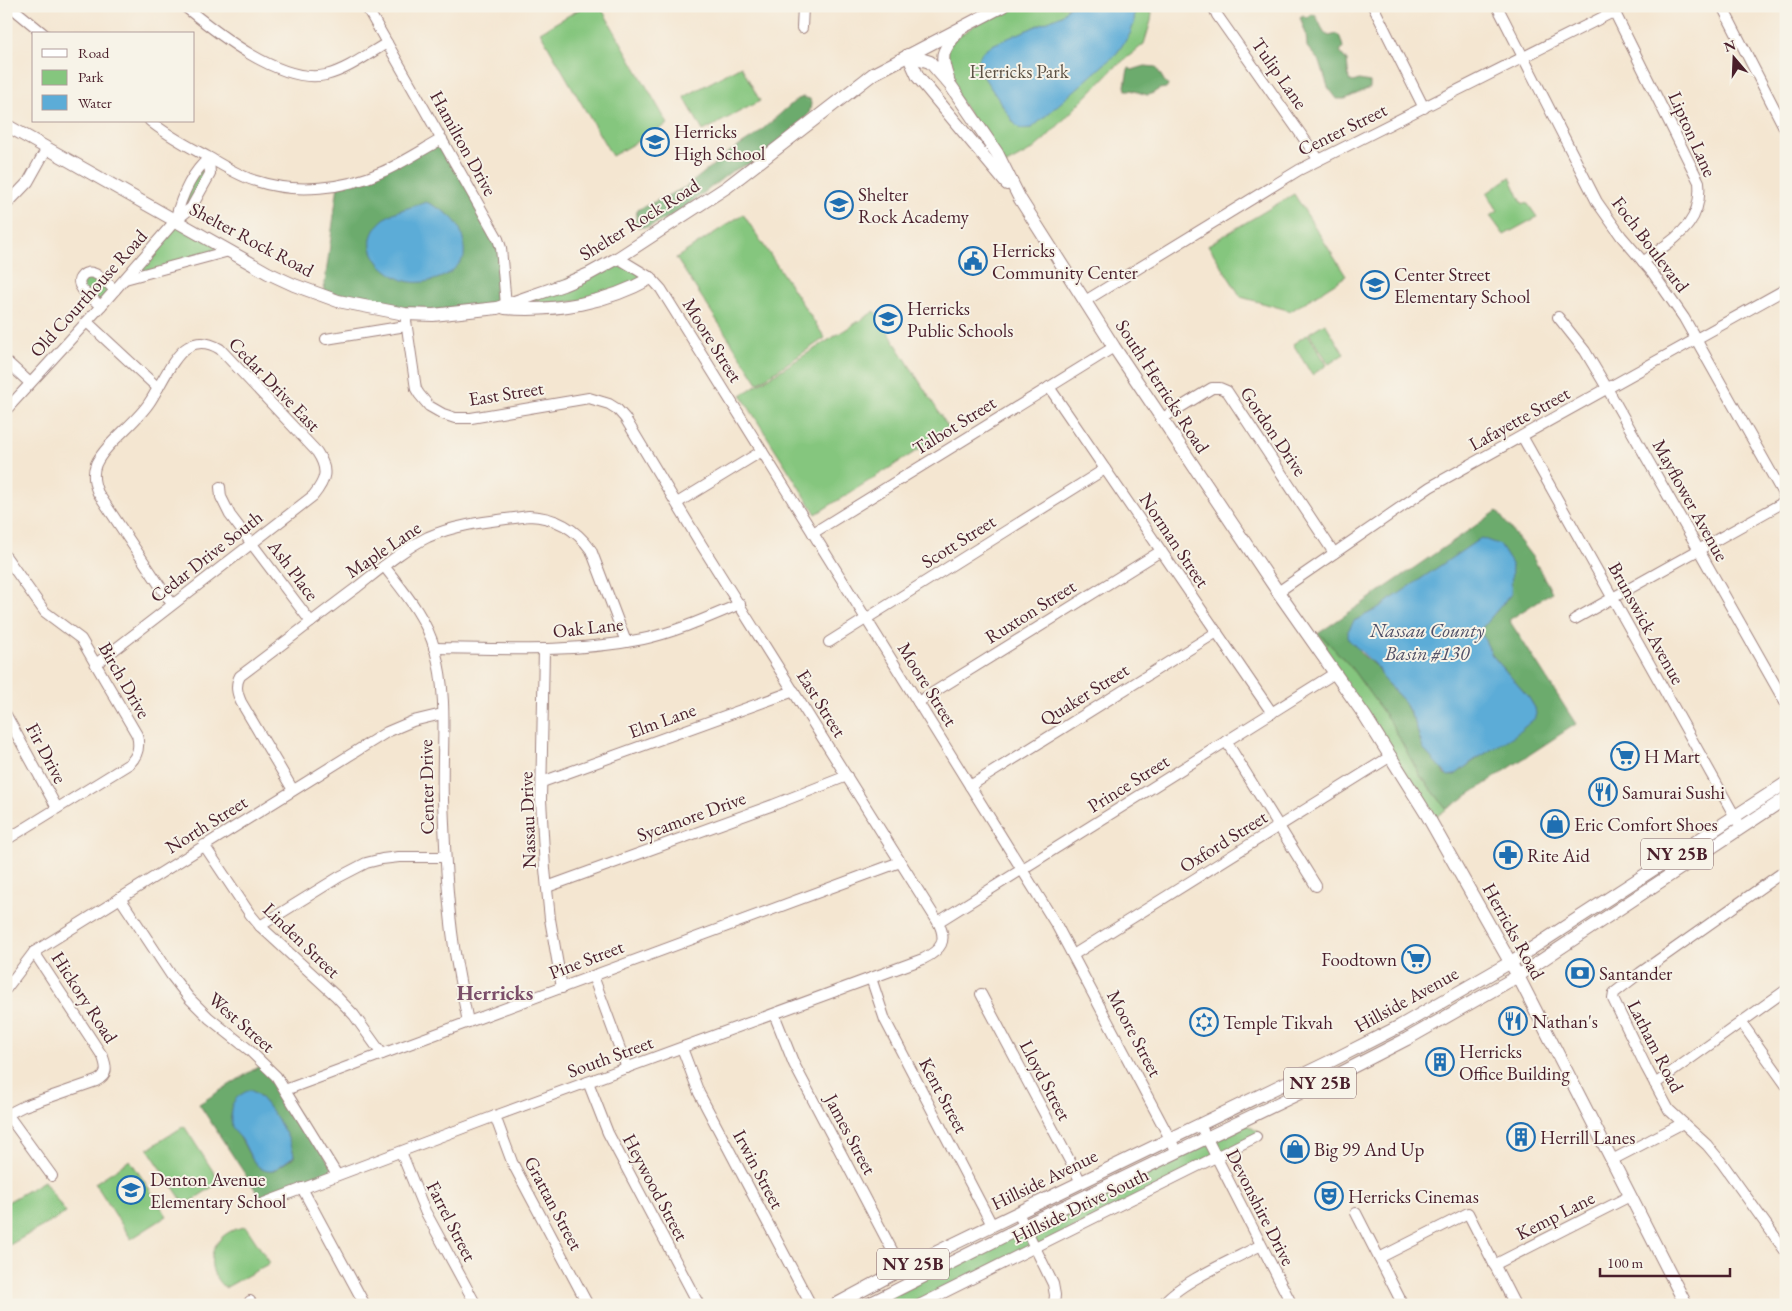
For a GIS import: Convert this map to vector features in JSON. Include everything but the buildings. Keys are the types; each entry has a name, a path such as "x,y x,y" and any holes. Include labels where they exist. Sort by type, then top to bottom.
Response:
{"main road":[{"name":"Shelter Rock Road","path":"6,125 268,273 323,296 374,309 405,320 502,306 576,280 618,258 727,187 874,74 1003,6"},
{"path":"951,86 942,61 942,51 959,30"},
{"name":"South Herricks Road","path":"908,55 930,62 951,86 997,154 1020,199 1084,301 1278,592"},
{"name":"South Herricks Road","path":"908,55 918,77 1020,199"},
{"path":"502,306 521,310 568,306 602,300 620,294 651,278"},
{"name":"Herricks Road","path":"1278,592 1391,756 1431,820 1511,962 1686,1305"},
{"name":"Hillside Avenue","path":"867,1305 1024,1226 1376,1055 1518,976 1738,822 1786,783"},
{"name":"Hillside Avenue","path":"835,1305 902,1269 1392,1030 1511,962 1738,822 1786,798"}],"street":[{"path":"10,6 42,32"},
{"path":"184,6 229,41 280,70 300,76 327,75 387,43"},
{"name":"Hamilton Drive","path":"366,6 500,242 502,306"},
{"path":"802,28 803,6"},
{"name":"Tulip Lane","path":"1213,6 1217,15 1319,160"},
{"path":"1373,6 1424,108"},
{"name":"Foch Boulevard","path":"1497,6 1597,202 1673,302 1786,500"},
{"name":"Center Street","path":"1084,301 1264,190 1319,160 1523,58 1613,9 1625,6"},
{"path":"1722,6 1786,131"},
{"name":"Lipton Lane","path":"1613,9 1699,182 1700,202 1697,212 1690,223 1680,234 1643,262"},
{"path":"151,122 182,143 238,174 266,184 287,188 328,187 354,182 381,173 442,139"},
{"path":"6,205 28,182 47,148"},
{"name":"Old Courthouse Road","path":"6,410 87,322 175,220 191,208 210,174 209,158"},
{"path":"124,279 229,251"},
{"name":"Moore Street","path":"618,258 651,278 666,297 1073,954 1177,1152"},
{"path":"101,306 80,287 81,276 87,273 94,273 115,290"},
{"name":"Lafayette Street","path":"1278,592 1430,487 1785,291"},
{"name":"Mayflower Avenue","path":"1558,317 1585,351 1607,388 1786,704"},
{"path":"326,339 405,320"},
{"name":"East Street","path":"405,320 416,389 429,406 443,414 455,418 471,418 589,398 609,404 617,409 625,418 938,922"},
{"path":"87,322 158,388 149,404 100,457 94,470 94,481 98,493 172,604"},
{"name":"Cedar Drive East","path":"158,388 180,353 190,345 203,342 212,344 220,349 316,452 324,466"},
{"name":"Talbot Street","path":"813,533 1114,347"},
{"path":"6,361 30,383"},
{"name":"Norman Street","path":"1049,387 1272,713"},
{"name":"Gordon Drive","path":"1161,418 1212,388 1220,388 1227,391 1334,553"},
{"name":"Brunswick Avenue","path":"1522,436 1738,822"},
{"path":"677,503 762,451"},
{"name":"Cedar Drive South","path":"96,664 313,496 322,485 325,473 324,466"},
{"name":"Scott Street","path":"829,642 1105,469"},
{"name":"Ash Place","path":"220,487 221,496 230,515 311,622"},
{"path":"1575,619 1786,500"},
{"name":"Maple Lane","path":"293,790 237,694 240,676 384,566 414,545 449,529 529,516 548,518 571,529 591,550 626,642"},
{"name":"Ruxton Street","path":"918,702 1161,551"},
{"name":"Birch Drive","path":"6,557 45,612 80,639 137,735 139,743 138,751 129,764 6,840"},
{"name":"Center Drive","path":"384,566 421,616 434,648 441,682 442,797 445,857 454,948 468,1022"},
{"name":"Oak Lane","path":"434,648 580,648 626,642 668,632 740,604"},
{"name":"Quaker Street","path":"970,786 1217,632"},
{"name":"Nassau Drive","path":"544,649 542,782 545,869 550,920 562,988"},
{"name":"Prince Street","path":"938,922 1335,673"},
{"name":"Elm Lane","path":"542,782 794,691"},
{"name":"North Street","path":"6,989 34,952 387,732 413,721 442,714"},
{"name":"Fir Drive","path":"6,716 57,808"},
{"path":"1226,742 1316,886"},
{"name":"Oxford Street","path":"1073,954 1391,756"},
{"name":"Sycamore Drive","path":"547,887 773,805 847,776"},
{"name":"Linden Street","path":"204,846 260,926 336,996 354,1015 382,1054"},
{"path":"260,926 339,877 366,864 382,859 399,857 445,857"},
{"name":"Pine Street","path":"285,1090 900,862"},
{"name":"Latham Road","path":"1786,870 1640,973 1614,993 1613,999 1669,1110 1707,1145 1722,1163 1786,1252"},
{"name":"West Street","path":"120,898 171,975 189,998 209,1018 264,1063 276,1076 337,1175"},
{"name":"South Street","path":"264,1203 495,1116 924,959 935,953 941,944 943,934 938,922"},
{"name":"Hickory Road","path":"7,1114 24,1106 96,1081 106,1071 103,1057 34,952"},
{"path":"593,976 627,1068"},
{"name":"Kent Street","path":"871,978 885,1020 992,1225"},
{"path":"1655,1084 1786,990"},
{"name":"Lloyd Street","path":"981,994 1081,1182"},
{"name":"James Street","path":"774,1014 794,1064 902,1269"},
{"path":"1741,1022 1786,1085"},
{"name":"Irwin Street","path":"682,1048 699,1093 812,1305"},
{"name":"Heywood Street","path":"588,1082 608,1133 699,1305"},
{"path":"7,1114 52,1176"},
{"name":"Grattan Street","path":"495,1116 512,1162 588,1305"},
{"path":"1612,1160 1683,1123"},
{"name":"Devonshire Drive","path":"1200,1125 1292,1305"},
{"name":"Hillside Drive South","path":"919,1305 1256,1138"},
{"name":"Farrel Street","path":"401,1152 425,1211 476,1305"},
{"path":"302,1188 365,1305"},
{"name":"Kemp Lane","path":"1494,1265 1630,1196"},
{"path":"1018,1213 1053,1284 1054,1305"},
{"path":"1356,1213 1403,1305"},
{"path":"1379,1258 1468,1213 1515,1305"},
{"path":"1162,1305 1170,1295 1186,1284 1261,1245"}],"green space":[{"path":"585,6 600,6 668,124 612,156 540,32"},
{"name":"Herricks Park","path":"1003,6 1150,6 1152,14 1144,44 1113,69 1046,138 1032,150 1003,166 951,86 947,44"},
{"path":"1312,14 1315,15 1326,34 1329,36 1337,34 1340,37 1343,47 1340,52 1347,61 1349,80 1353,82 1359,80 1370,82 1370,88 1345,99 1337,99 1328,87 1320,62 1307,47 1306,34 1300,17 1303,15 1307,18"},
{"path":"741,66 760,101 703,131 684,97"},
{"path":"1145,66 1156,67 1168,85 1167,88 1159,89 1147,95 1126,90 1128,69 1132,70"},
{"path":"803,97 810,99 809,114 783,139 751,163 732,171 688,205 666,219 648,227 638,227 635,224 637,210 686,187 728,153 755,136 796,100"},
{"path":"442,139 500,242 506,305 433,315 323,297 338,185 354,182"},
{"path":"209,158 210,174 176,221 229,251 124,279 175,221 181,198"},
{"path":"1510,177 1522,203 1528,204 1537,217 1504,235 1490,216 1498,211 1487,193"},
{"path":"1294,194 1346,276 1291,311 1241,297 1208,245"},
{"path":"743,214 825,338 758,383 676,258"},
{"path":"618,258 651,278 602,299 497,308"},
{"path":"87,273 115,290 101,306 81,289"},
{"path":"875,311 950,430 816,514 741,395"},
{"path":"1325,323 1344,354 1329,364 1309,333"},
{"path":"1308,334 1327,365 1312,375 1293,344"},
{"path":"1497,511 1533,558 1552,592 1509,620 1576,724 1447,809 1420,775 1391,723 1350,666 1319,633","holes":["1511,594 1480,630 1492,655 1529,698 1535,708 1530,722 1452,776 1444,774 1440,766 1423,749 1415,723 1404,701 1383,679 1379,669 1359,652 1354,621 1375,610"]},
{"path":"1319,633 1350,666 1391,723 1420,776 1447,809 1431,820 1311,639"},
{"path":"264,1063 337,1175 264,1203 199,1104","holes":["259,1095 285,1132 294,1157 273,1171 261,1168 253,1161 240,1137 232,1127"]},
{"path":"1241,1121 1263,1135 919,1305 867,1305"},
{"path":"184,1126 220,1182 185,1205 148,1149"},
{"path":"130,1160 167,1216 131,1239 95,1183"},
{"path":"44,1181 66,1213 6,1247 6,1203"},
{"path":"246,1227 270,1263 225,1288 217,1279 213,1270 213,1250 225,1235"}],"water":[{"path":"1069,6 1135,6 1134,23 1130,34 1117,53 1032,128 1020,129 1014,123 977,67 978,59 983,51 992,45 1062,15"},
{"path":"426,202 444,211 456,222 463,237 464,257 449,273 437,279 409,282 394,275 378,262 371,246 372,237 376,228 384,219 399,211"},
{"name":"Nassau County Basin #130","path":"1481,538 1500,545 1512,564 1511,594 1480,630 1492,655 1529,698 1536,714 1534,719 1515,735 1473,761 1455,775 1448,776 1423,749 1415,723 1404,701 1383,679 1379,669 1348,639 1348,631 1354,621 1375,610"},
{"path":"250,1090 258,1095 270,1109 281,1125 293,1150 294,1156 273,1171 262,1169 253,1161 241,1138 232,1127 232,1105 240,1095"}],"place":[{"name":"Herricks High School","path":"655,142"},
{"name":"Shelter Rock Academy","path":"839,205"},
{"name":"Herricks Community Center","path":"973,261"},
{"name":"Center Street Elementary School","path":"1375,285"},
{"name":"Herricks Public Schools","path":"888,319"},
{"name":"H Mart","path":"1625,756"},
{"name":"Samurai Sushi","path":"1603,792"},
{"name":"Eric Comfort Shoes","path":"1555,824"},
{"name":"Rite Aid","path":"1508,855"},
{"name":"Foodtown","path":"1416,959"},
{"name":"Santander","path":"1580,973"},
{"name":"Nathan's","path":"1513,1021"},
{"name":"Temple Tikvah","path":"1204,1022"},
{"name":"Herricks Office Building","path":"1440,1062"},
{"name":"Herrill Lanes","path":"1521,1137"},
{"name":"Big 99 And Up","path":"1295,1149"},
{"name":"Denton Avenue Elementary School","path":"131,1190"},
{"name":"Herricks Cinemas","path":"1329,1196"}],"district":[{"name":"Herricks","path":"495,993"}]}
